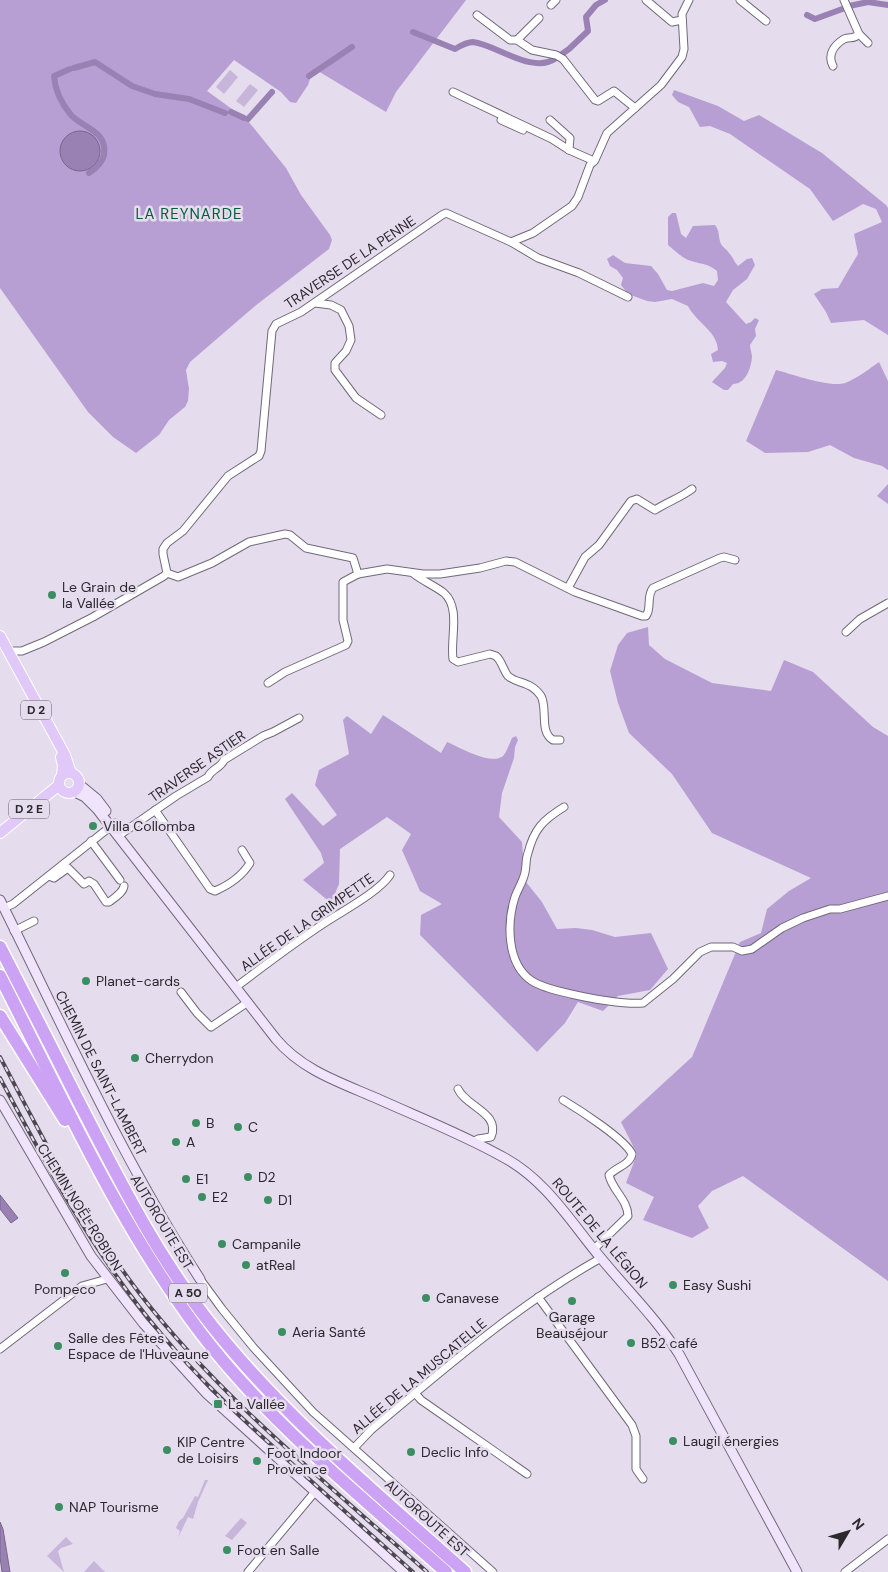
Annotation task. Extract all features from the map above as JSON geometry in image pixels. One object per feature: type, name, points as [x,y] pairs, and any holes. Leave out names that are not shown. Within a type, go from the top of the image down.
[{"type":"highway","name":"AUTOROUTE EST","points":[[0,947],[134,1207],[181,1284],[206,1319],[236,1356],[294,1418],[465,1572]]},
{"type":"highway","name":"AUTOROUTE EST","points":[[0,976],[121,1211],[167,1286],[195,1325],[227,1365],[261,1402],[324,1464],[446,1572]]},
{"type":"highway","points":[[0,1016],[121,1211]]},
{"type":"main road","name":"D 2","points":[[0,636],[3,647],[61,756],[67,774]]},
{"type":"main road","name":"D 2","points":[[3,647],[15,662],[65,755],[67,774]]},
{"type":"main road","points":[[67,774],[77,776],[77,788],[71,793],[64,792],[59,786],[59,782],[67,774]]},
{"type":"main road","name":"D 2 E","points":[[0,833],[59,786]]},
{"type":"main road","name":"ROUTE DE LA LÉGION","points":[[77,788],[97,799],[113,825],[160,889],[289,1053],[318,1073],[473,1142],[517,1165],[541,1184],[601,1258],[642,1303],[669,1339],[797,1572]]},
{"type":"main road","name":"CHEMIN DE SAINT-LAMBERT","points":[[2,904],[79,1062],[150,1199],[200,1279]]},
{"type":"main road","name":"CHEMIN NOËL ROBION","points":[[0,1100],[87,1248],[142,1323],[207,1394],[314,1493],[404,1572]]},
{"type":"street","points":[[646,0],[672,22],[682,20]]},
{"type":"street","points":[[511,242],[533,232],[572,206],[578,197],[590,165],[594,161],[607,133],[661,85],[682,57],[684,49],[682,14],[689,0]]},
{"type":"street","points":[[740,0],[766,21]]},
{"type":"street","points":[[844,0],[859,34],[868,44]]},
{"type":"street","points":[[477,15],[510,40],[517,40],[532,50],[556,55],[563,59],[595,100],[598,101],[614,91],[634,108]]},
{"type":"street","points":[[517,40],[539,18]]},
{"type":"street","points":[[833,66],[830,62],[833,49],[844,39],[854,39],[859,34]]},
{"type":"street","points":[[453,92],[552,138],[569,150],[594,161]]},
{"type":"street","points":[[501,120],[562,149],[569,150]]},
{"type":"street","points":[[550,120],[570,138],[569,150]]},
{"type":"street","name":"TRAVERSE DE LA PENNE","points":[[167,573],[163,548],[183,531],[228,476],[259,456],[272,332],[276,324],[289,319],[314,303],[446,213],[511,242]]},
{"type":"street","points":[[511,242],[538,258],[579,273],[628,297]]},
{"type":"street","points":[[314,303],[331,304],[341,310],[349,326],[351,340],[346,351],[335,363],[335,370],[356,398],[381,415]]},
{"type":"street","points":[[568,588],[585,557],[600,545],[631,501],[637,499],[655,510],[681,497],[692,489]]},
{"type":"street","points":[[3,647],[22,651],[93,617],[161,580],[167,573],[178,577],[212,563],[249,542],[285,534],[290,535],[306,548],[314,551],[354,558],[358,574]]},
{"type":"street","points":[[268,683],[285,672],[346,645],[348,641],[343,620],[343,582],[358,574],[387,569],[440,574],[480,568],[506,561],[515,562],[590,598],[646,616],[648,614],[650,592],[653,588],[720,558],[724,557],[735,560]]},
{"type":"street","points":[[412,572],[444,593],[450,600],[453,613],[453,659],[458,662],[490,654],[496,656],[506,674],[515,680],[525,682],[540,696],[543,702],[547,734],[553,740],[560,740]]},
{"type":"street","points":[[846,632],[860,620],[888,603]]},
{"type":"street","points":[[15,662],[22,651]]},
{"type":"street","name":"TRAVERSE ASTIER","points":[[121,834],[208,777],[224,760],[262,736],[299,718]]},
{"type":"street","points":[[564,807],[548,817],[540,825],[533,838],[527,854],[525,875],[515,896],[510,937],[517,963],[523,974],[532,981],[562,992],[580,996],[643,1003],[674,979],[700,952],[711,947],[733,947],[742,951],[752,948],[782,928],[803,918],[830,909],[840,909],[888,896]]},
{"type":"street","points":[[155,810],[210,889],[215,891],[224,887],[245,872],[250,863],[242,850]]},
{"type":"street","points":[[2,904],[13,904],[113,825]]},
{"type":"street","points":[[49,876],[54,878],[68,868],[84,884],[89,882],[94,884],[106,902],[109,902],[118,895],[124,889],[122,883],[92,841]]},
{"type":"street","name":"ALLÉE DE LA GRIMPETTE","points":[[236,987],[299,941],[386,882],[390,875]]},
{"type":"street","points":[[14,931],[34,921]]},
{"type":"street","points":[[181,992],[197,1013],[211,1027],[248,1002]]},
{"type":"street","points":[[458,1090],[464,1099],[490,1118],[492,1123],[493,1134],[491,1136],[473,1142]]},
{"type":"street","points":[[563,1100],[583,1112],[622,1142],[632,1154],[631,1159],[609,1175],[611,1182],[627,1209],[628,1216],[594,1249]]},
{"type":"street","name":"ALLÉE DE LA MUSCATELLE","points":[[354,1448],[371,1430],[474,1345],[538,1297],[569,1276],[601,1258]]},
{"type":"street","points":[[0,1350],[82,1286],[108,1279]]},
{"type":"street","points":[[200,1279],[274,1372],[313,1412],[493,1572]]},
{"type":"street","points":[[538,1297],[632,1425],[636,1436],[636,1469],[643,1479]]},
{"type":"street","points":[[415,1394],[428,1406],[527,1474]]},
{"type":"street","points":[[248,1572],[314,1493]]},
{"type":"street","points":[[845,1572],[888,1538]]},
{"type":"shaded area","points":[[0,0],[466,0],[396,92],[386,112],[318,71],[312,73],[308,85],[296,103],[290,102],[281,92],[234,60],[207,91],[246,119],[253,127],[286,168],[301,195],[332,240],[329,249],[255,306],[190,362],[186,370],[189,389],[188,401],[185,407],[169,420],[159,435],[136,453],[113,437],[88,412],[0,288]]},
{"type":"shaded area","points":[[230,70],[238,77],[224,94],[216,87]]},
{"type":"shaded area","points":[[250,84],[258,90],[244,107],[236,101]]},
{"type":"shaded area","points":[[674,90],[718,106],[744,121],[759,115],[822,153],[886,205],[888,208],[888,335],[864,320],[831,323],[814,294],[822,289],[838,288],[858,254],[854,234],[882,222],[876,209],[863,204],[833,221],[810,189],[730,134],[710,126],[700,127],[689,107],[678,102],[672,95]]},
{"type":"shaded area","points":[[80,131],[94,137],[100,151],[94,165],[80,171],[66,165],[60,151],[66,137]]},
{"type":"shaded area","points":[[672,213],[676,213],[681,234],[686,238],[693,226],[715,225],[721,244],[738,266],[747,259],[752,258],[755,265],[747,279],[733,290],[726,302],[746,324],[755,318],[759,320],[755,329],[756,336],[750,345],[752,357],[749,370],[741,381],[733,384],[728,390],[724,390],[712,382],[725,368],[727,363],[722,361],[713,362],[711,354],[718,350],[717,343],[688,306],[672,299],[655,302],[628,294],[621,285],[623,278],[617,270],[610,266],[607,259],[613,255],[625,263],[651,266],[667,290],[672,291],[703,283],[714,286],[718,280],[717,271],[714,268],[688,260],[668,245],[668,217]]},
{"type":"shaded area","points":[[879,362],[888,381],[888,470],[882,466],[854,458],[830,445],[808,452],[765,453],[746,441],[776,370],[821,382],[838,384],[854,379]]},
{"type":"shaded area","points":[[888,484],[888,504],[877,496]]},
{"type":"shaded area","points":[[648,627],[649,645],[665,659],[712,683],[771,691],[784,660],[813,672],[873,727],[888,736],[888,1281],[743,1176],[712,1191],[698,1206],[709,1228],[692,1238],[643,1220],[654,1197],[626,1183],[637,1154],[621,1122],[692,1057],[740,942],[761,933],[767,909],[789,891],[811,878],[712,833],[672,774],[629,733],[618,703],[610,671],[618,645],[627,633]]},
{"type":"shaded area","points":[[383,715],[441,753],[447,742],[475,755],[491,759],[498,758],[503,756],[512,738],[516,736],[518,740],[502,793],[499,817],[522,842],[526,882],[542,902],[557,929],[576,928],[592,930],[615,937],[651,933],[668,969],[650,990],[618,996],[603,1011],[578,1002],[565,1023],[537,1052],[420,935],[421,915],[442,904],[420,891],[402,850],[411,834],[387,817],[340,849],[339,884],[331,903],[303,880],[324,863],[321,853],[285,799],[292,793],[323,826],[337,815],[315,785],[319,770],[349,754],[343,720],[347,716],[371,734]]},
{"type":"shaded area","points":[[0,1195],[18,1218],[11,1223],[0,1209]]},
{"type":"shaded area","points":[[205,1480],[208,1480],[193,1519],[188,1517],[178,1538],[180,1531],[176,1528],[179,1521],[183,1518],[195,1496],[198,1497]]},
{"type":"shaded area","points":[[241,1518],[247,1523],[232,1540],[225,1536]]},
{"type":"shaded area","points":[[0,1522],[3,1529],[10,1572],[2,1572]]},
{"type":"shaded area","points":[[66,1537],[73,1544],[58,1551],[64,1572],[47,1556]]},
{"type":"shaded area","points":[[94,1561],[105,1572],[84,1572]]},
{"type":"waterway","points":[[562,54],[588,31],[586,17],[596,5],[605,0]]},
{"type":"waterway","points":[[849,6],[868,2],[888,5]]},
{"type":"waterway","points":[[807,15],[815,19],[845,8]]},
{"type":"waterway","points":[[413,32],[455,49],[466,43],[473,42],[526,61],[537,63],[547,62],[556,58]]},
{"type":"waterway","points":[[309,76],[352,47]]},
{"type":"waterway","points":[[74,68],[95,62],[132,86],[155,94],[189,99],[225,113]]},
{"type":"waterway","points":[[70,69],[54,76],[59,97],[71,115],[98,135],[104,147],[102,160],[89,173]]},
{"type":"waterway","points":[[248,119],[272,92]]},
{"type":"waterway","points":[[231,112],[244,118]]},
{"type":"railway","points":[[0,1057],[82,1208],[140,1294],[205,1369],[240,1405],[427,1572]]},
{"type":"railway","points":[[0,1078],[74,1212],[116,1275],[163,1336],[190,1367],[233,1410],[413,1572]]},
{"type":"place","name":"Le Grain de la Vallée","points":[[52,595]]},
{"type":"place","name":"Villa Collomba","points":[[93,826]]},
{"type":"place","name":"Planet-cards","points":[[86,981]]},
{"type":"place","name":"Cherrydon","points":[[135,1058]]},
{"type":"place","name":"B","points":[[196,1123]]},
{"type":"place","name":"C","points":[[238,1127]]},
{"type":"place","name":"A","points":[[176,1142]]},
{"type":"place","name":"D2","points":[[248,1177]]},
{"type":"place","name":"E1","points":[[186,1179]]},
{"type":"place","name":"E2","points":[[202,1197]]},
{"type":"place","name":"D1","points":[[268,1200]]},
{"type":"place","name":"Campanile","points":[[222,1244]]},
{"type":"place","name":"atReal","points":[[246,1265]]},
{"type":"place","name":"Pompeco","points":[[65,1273]]},
{"type":"place","name":"Easy Sushi","points":[[673,1285]]},
{"type":"place","name":"Canavese","points":[[426,1298]]},
{"type":"place","name":"Garage Beauséjour","points":[[572,1301]]},
{"type":"place","name":"Aeria Santé","points":[[282,1332]]},
{"type":"place","name":"B52 café","points":[[631,1343]]},
{"type":"place","name":"Salle des Fêtes Espace de l'Huveaune","points":[[58,1346]]},
{"type":"place","name":"La Vallée","points":[[218,1404]]},
{"type":"place","name":"Laugil énergies","points":[[673,1441]]},
{"type":"place","name":"KIP Centre de Loisirs","points":[[167,1450]]},
{"type":"place","name":"Declic Info","points":[[411,1452]]},
{"type":"place","name":"Foot Indoor Provence","points":[[257,1461]]},
{"type":"place","name":"NAP Tourisme","points":[[59,1507]]},
{"type":"place","name":"Foot en Salle","points":[[227,1550]]},
{"type":"district","name":"LA REYNARDE","points":[[189,214]]}]
